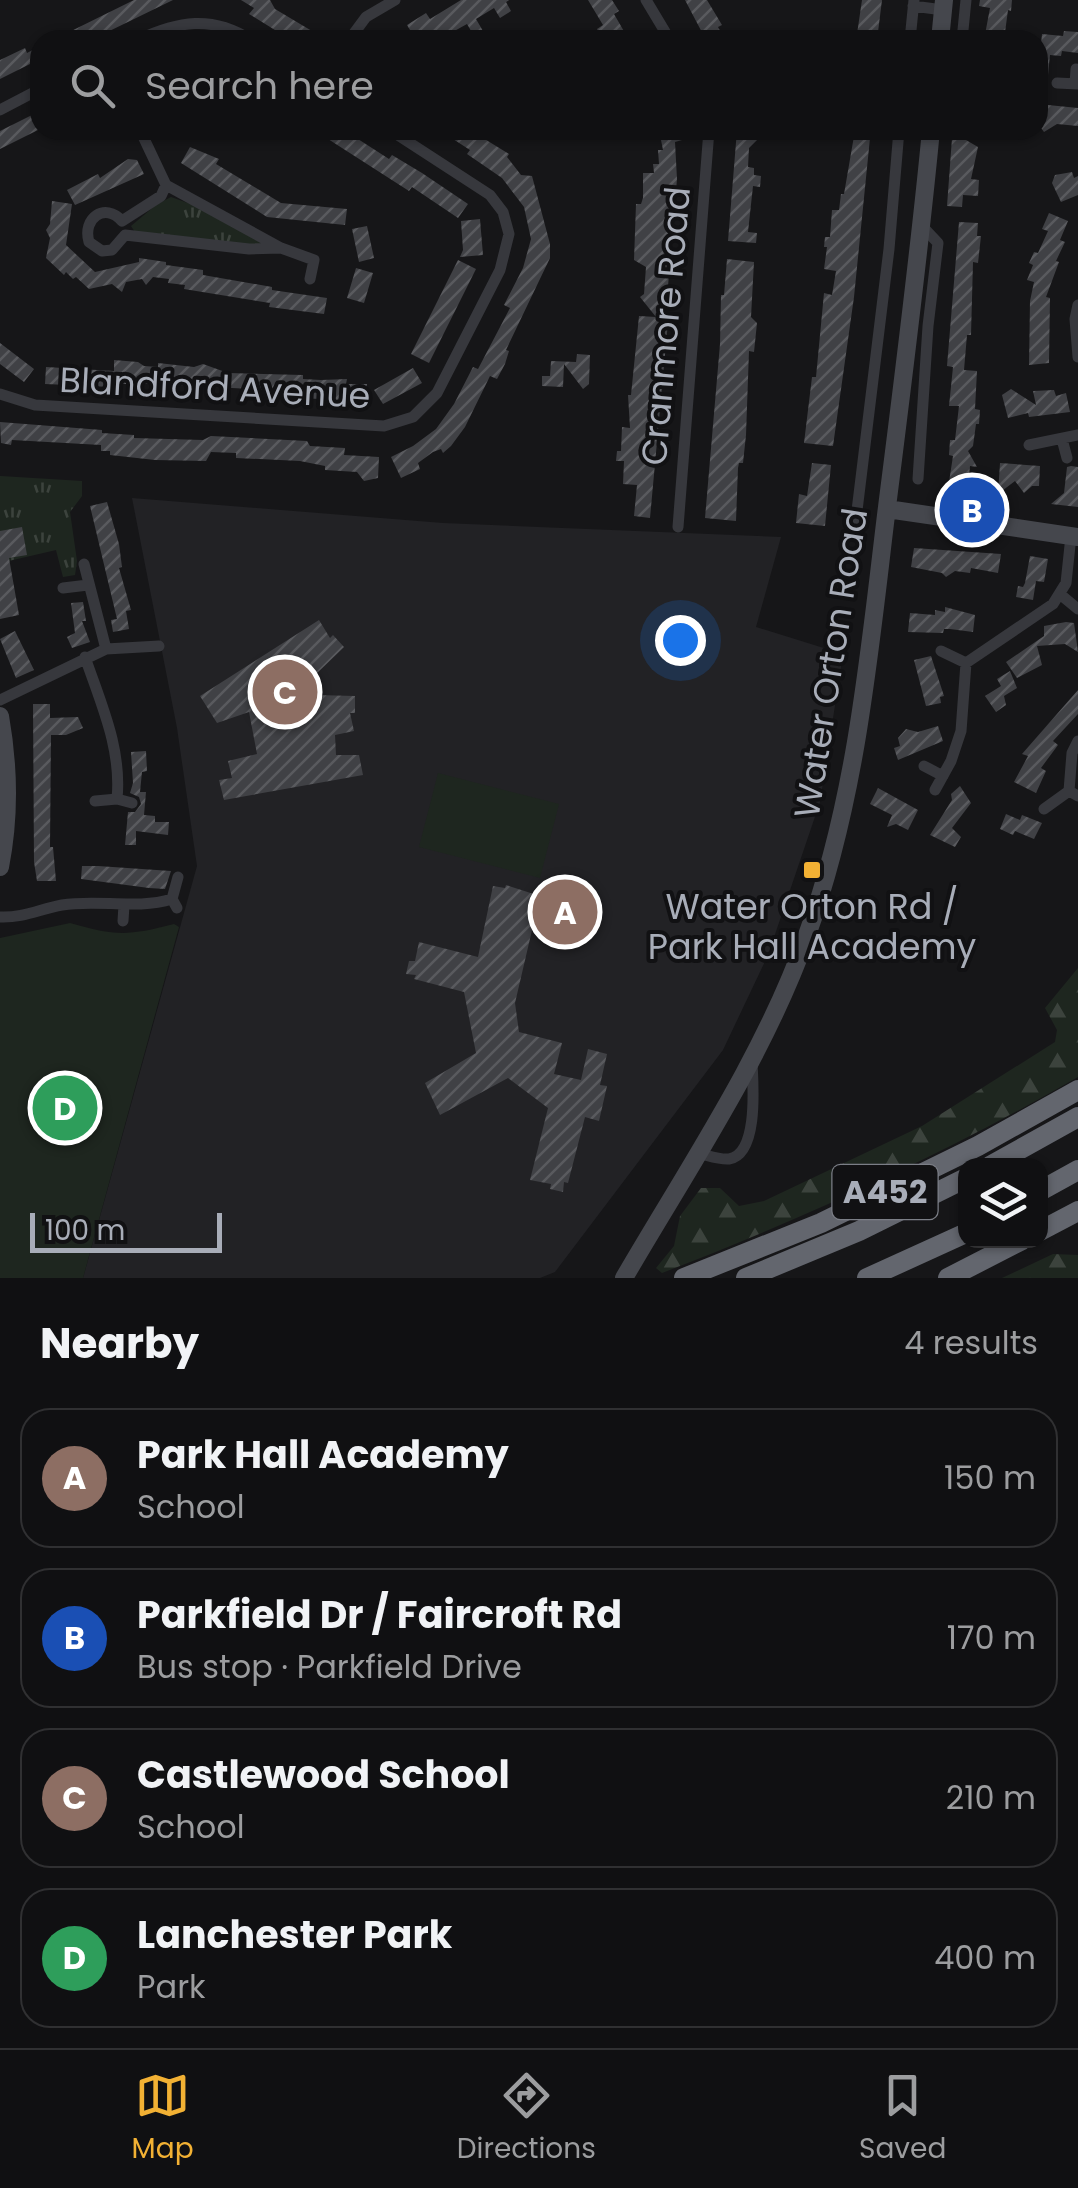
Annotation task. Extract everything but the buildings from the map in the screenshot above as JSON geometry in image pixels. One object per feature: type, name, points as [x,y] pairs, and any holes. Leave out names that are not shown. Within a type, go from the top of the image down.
[{"type":"highway","name":"A452","points":[[684,1278],[821,1223],[978,1146],[1078,1090]]},
{"type":"highway","name":"A452","points":[[1004,1158],[1078,1117]]},
{"type":"highway","points":[[1048,1187],[1078,1170]]},
{"type":"highway","name":"A452","points":[[746,1278],[859,1231],[958,1182]]},
{"type":"highway","points":[[1048,1227],[1078,1211]]},
{"type":"highway","points":[[868,1278],[958,1237]]},
{"type":"highway","points":[[948,1278],[1006,1248]]},
{"type":"main road","points":[[941,30],[943,5]]},
{"type":"main road","name":"Water Orton Road","points":[[624,1278],[752,1058],[805,942],[832,860],[854,764],[892,468],[919,326],[929,140]]},
{"type":"main road","points":[[887,509],[1075,536]]},
{"type":"main road","points":[[0,716],[8,757],[8,810],[0,867]]},
{"type":"street","points":[[356,30],[366,17],[395,0]]},
{"type":"street","points":[[646,0],[664,30]]},
{"type":"street","points":[[963,30],[966,0]]},
{"type":"street","points":[[911,30],[914,3],[943,5]]},
{"type":"street","points":[[165,30],[187,22],[222,25],[232,30]]},
{"type":"street","points":[[1057,83],[1077,84],[1076,69]]},
{"type":"street","points":[[0,110],[30,94]]},
{"type":"street","points":[[145,140],[166,186],[281,248],[314,260],[310,279]]},
{"type":"street","name":"Blandford Avenue","points":[[0,394],[34,404],[384,426],[412,416],[437,393],[500,270],[509,234],[502,212],[490,195],[405,140]]},
{"type":"street","name":"Cranmore Road","points":[[678,526],[708,140]]},
{"type":"street","name":"Water Orton Road","points":[[854,535],[866,462],[898,140]]},
{"type":"street","points":[[122,220],[161,196],[166,186]]},
{"type":"street","points":[[100,212],[110,212],[122,220],[126,235],[112,250],[102,251],[89,242],[86,234],[92,218],[100,212]]},
{"type":"street","points":[[126,235],[249,249],[281,248]]},
{"type":"street","points":[[1078,305],[1074,319],[1078,356]]},
{"type":"street","points":[[918,479],[919,326]]},
{"type":"street","points":[[1029,445],[1078,435]]},
{"type":"street","points":[[1062,439],[1067,458]]},
{"type":"street","points":[[866,462],[892,468]]},
{"type":"street","points":[[966,663],[1032,619],[1060,595],[1075,536]]},
{"type":"street","points":[[84,564],[106,649]]},
{"type":"street","points":[[63,588],[88,585]]},
{"type":"street","points":[[1060,595],[1078,608]]},
{"type":"street","points":[[0,700],[106,649],[160,646]]},
{"type":"street","points":[[941,651],[966,663]]},
{"type":"street","points":[[85,657],[117,751],[117,799]]},
{"type":"street","points":[[935,790],[961,731],[966,663]]},
{"type":"street","points":[[1044,809],[1073,793],[1072,754],[1078,741]]},
{"type":"street","points":[[924,766],[943,776]]},
{"type":"street","points":[[95,801],[117,799],[132,803]]},
{"type":"street","points":[[0,916],[28,916],[62,905],[175,904],[178,877]]},
{"type":"street","points":[[123,921],[124,905]]},
{"type":"street","points":[[697,1153],[726,1160],[736,1156],[749,1140],[754,1088],[752,1058]]},
{"type":"shaded area","points":[[132,498],[443,523],[781,537],[756,627],[843,654],[820,802],[768,955],[723,1050],[555,1272],[540,1278],[83,1278],[197,866],[177,728]]},
{"type":"green space","points":[[171,197],[207,210],[266,246],[135,232],[131,226]]},
{"type":"green space","points":[[0,476],[82,481],[82,496],[70,512],[77,561],[75,575],[63,577],[56,550],[0,563]]},
{"type":"green space","points":[[438,773],[559,804],[540,878],[419,847]]},
{"type":"green space","points":[[70,923],[122,933],[174,924],[179,927],[83,1278],[0,1278],[0,938]]},
{"type":"green space","points":[[1078,968],[1078,1077],[926,1158],[821,1207],[662,1273],[656,1268],[674,1246],[680,1216],[701,1188],[720,1188],[739,1206],[764,1201],[922,1126],[1055,1042],[1057,1030],[1045,1008]]},
{"type":"green space","points":[[1053,1254],[1078,1255],[1078,1278],[1002,1278]]},
{"type":"place","name":"Parkfield Dr / Faircroft Rd","points":[[972,510]]},
{"type":"place","name":"Castlewood School","points":[[285,692]]},
{"type":"place","name":"Water Orton Rd / Park Hall Academy","points":[[812,870]]},
{"type":"place","name":"Park Hall Academy","points":[[565,912]]},
{"type":"place","name":"Lanchester Park","points":[[65,1108]]}]
